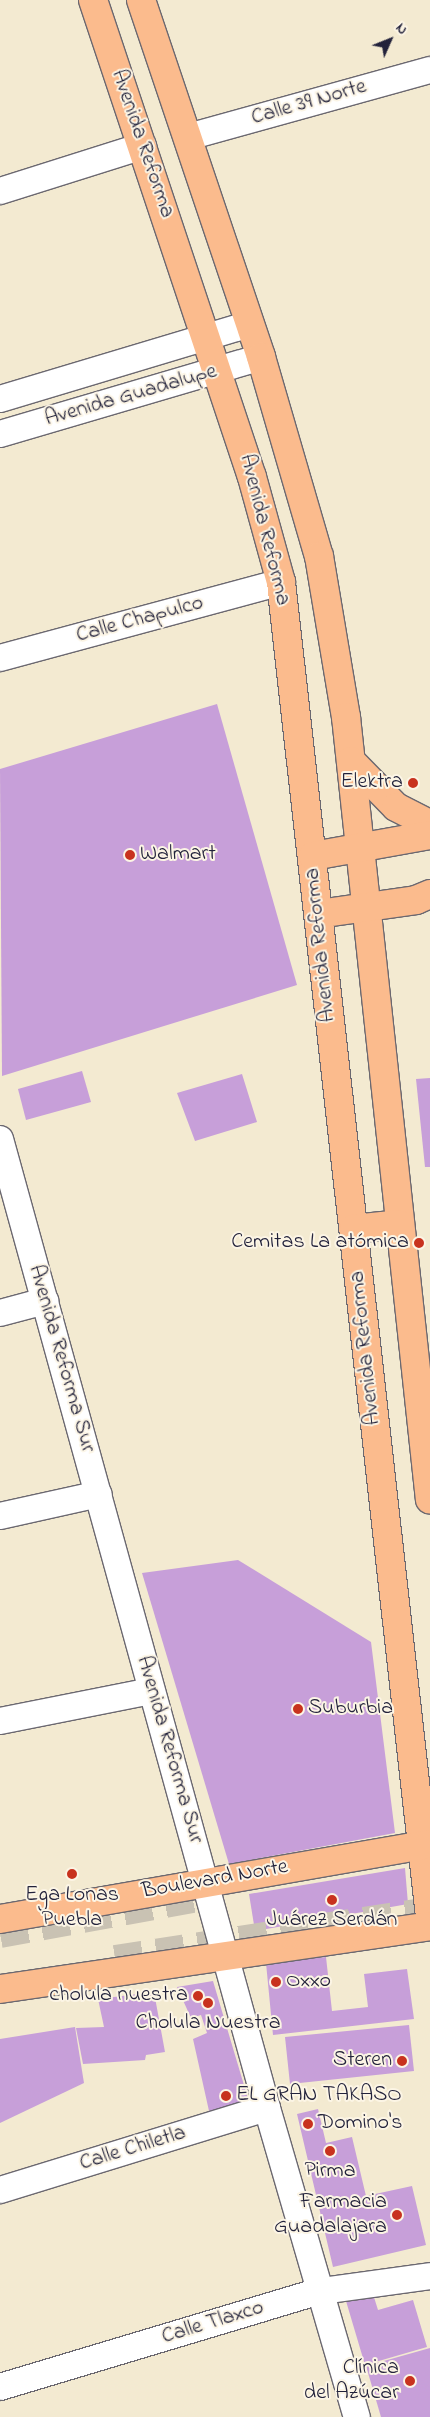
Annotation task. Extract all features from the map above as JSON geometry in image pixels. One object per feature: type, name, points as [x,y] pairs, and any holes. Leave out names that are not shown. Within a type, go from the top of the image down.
[{"type":"main road","name":"Avenida Reforma","points":[[93,0],[218,370],[281,582],[426,1845],[430,1916]]},
{"type":"main road","name":"Avenida Reforma","points":[[141,0],[261,357],[319,556],[351,761],[357,848],[399,1224],[424,1371],[430,1500]]},
{"type":"main road","points":[[351,761],[396,807],[430,824]]},
{"type":"main road","points":[[312,856],[430,835]]},
{"type":"main road","points":[[318,914],[425,898]]},
{"type":"main road","points":[[354,1229],[399,1224]]},
{"type":"main road","name":"Boulevard Norte","points":[[0,1919],[206,1880],[426,1845]]},
{"type":"main road","points":[[0,1989],[430,1926]]},
{"type":"street","name":"Calle 39 Norte","points":[[188,137],[430,70]]},
{"type":"street","points":[[0,191],[143,146]]},
{"type":"street","name":"Avenida Guadalupe","points":[[0,399],[250,324]]},
{"type":"street","name":"Avenida Guadalupe","points":[[0,434],[261,357]]},
{"type":"street","name":"Calle Chapulco","points":[[0,658],[281,582]]},
{"type":"street","name":"Avenida Reforma Sur","points":[[0,1139],[151,1691],[227,1955],[267,2108],[357,2417]]},
{"type":"street","points":[[0,1313],[45,1301]]},
{"type":"street","points":[[0,1516],[98,1494]]},
{"type":"street","points":[[0,1721],[151,1691]]},
{"type":"street","name":"Calle Chiletla","points":[[0,2190],[267,2108]]},
{"type":"street","name":"Calle Tlaxco","points":[[0,2387],[321,2291],[430,2276]]},
{"type":"building","name":"Walmart","points":[[217,704],[297,985],[2,1076],[0,769]]},
{"type":"building","points":[[82,1071],[91,1102],[26,1120],[18,1089]]},
{"type":"building","points":[[242,1074],[257,1122],[195,1141],[177,1093]]},
{"type":"building","points":[[430,1078],[430,1167],[425,1167],[416,1079]]},
{"type":"building","points":[[238,1560],[371,1642],[395,1833],[229,1864],[142,1573]]},
{"type":"building","points":[[405,1868],[408,1904],[255,1931],[249,1894]]},
{"type":"building","points":[[326,1957],[332,2011],[368,2007],[364,1974],[407,1969],[414,2019],[273,2035],[266,1963]]},
{"type":"building","points":[[213,1981],[249,2102],[209,2111],[193,2039],[207,2033],[201,2015],[191,2018],[177,1987]]},
{"type":"building","points":[[154,1992],[165,2052],[146,2055],[145,2060],[83,2064],[76,2028],[104,2027],[98,1999]]},
{"type":"building","points":[[409,2025],[414,2071],[290,2084],[285,2037]]},
{"type":"building","points":[[75,2027],[84,2083],[0,2123],[0,2039]]},
{"type":"building","points":[[318,2109],[326,2143],[352,2137],[366,2196],[412,2186],[426,2245],[333,2267],[297,2114]]},
{"type":"building","points":[[373,2294],[378,2310],[413,2300],[427,2347],[365,2365],[346,2301]]},
{"type":"building","points":[[430,2348],[430,2417],[381,2417],[366,2366]]},
{"type":"tunnel","points":[[0,1934],[221,1894]]},
{"type":"tunnel","points":[[115,1959],[430,1911]]},
{"type":"place","name":"Elektra","points":[[413,783]]},
{"type":"place","name":"Walmart","points":[[130,855]]},
{"type":"place","name":"Cemitas La atómica","points":[[419,1243]]},
{"type":"place","name":"Suburbia","points":[[298,1709]]},
{"type":"place","name":"Ega Lonas Puebla","points":[[72,1874]]},
{"type":"place","name":"Juárez Serdán","points":[[332,1900]]},
{"type":"place","name":"Oxxo","points":[[276,1982]]},
{"type":"place","name":"cholula nuestra","points":[[198,1996]]},
{"type":"place","name":"Cholula Nuestra","points":[[208,2003]]},
{"type":"place","name":"Steren","points":[[402,2061]]},
{"type":"place","name":"EL GRAN TAKASO","points":[[226,2096]]},
{"type":"place","name":"Domino's","points":[[308,2124]]},
{"type":"place","name":"Pirma","points":[[330,2151]]},
{"type":"place","name":"Farmacia Guadalajara","points":[[397,2215]]},
{"type":"place","name":"Clínica del Azúcar","points":[[410,2381]]}]
